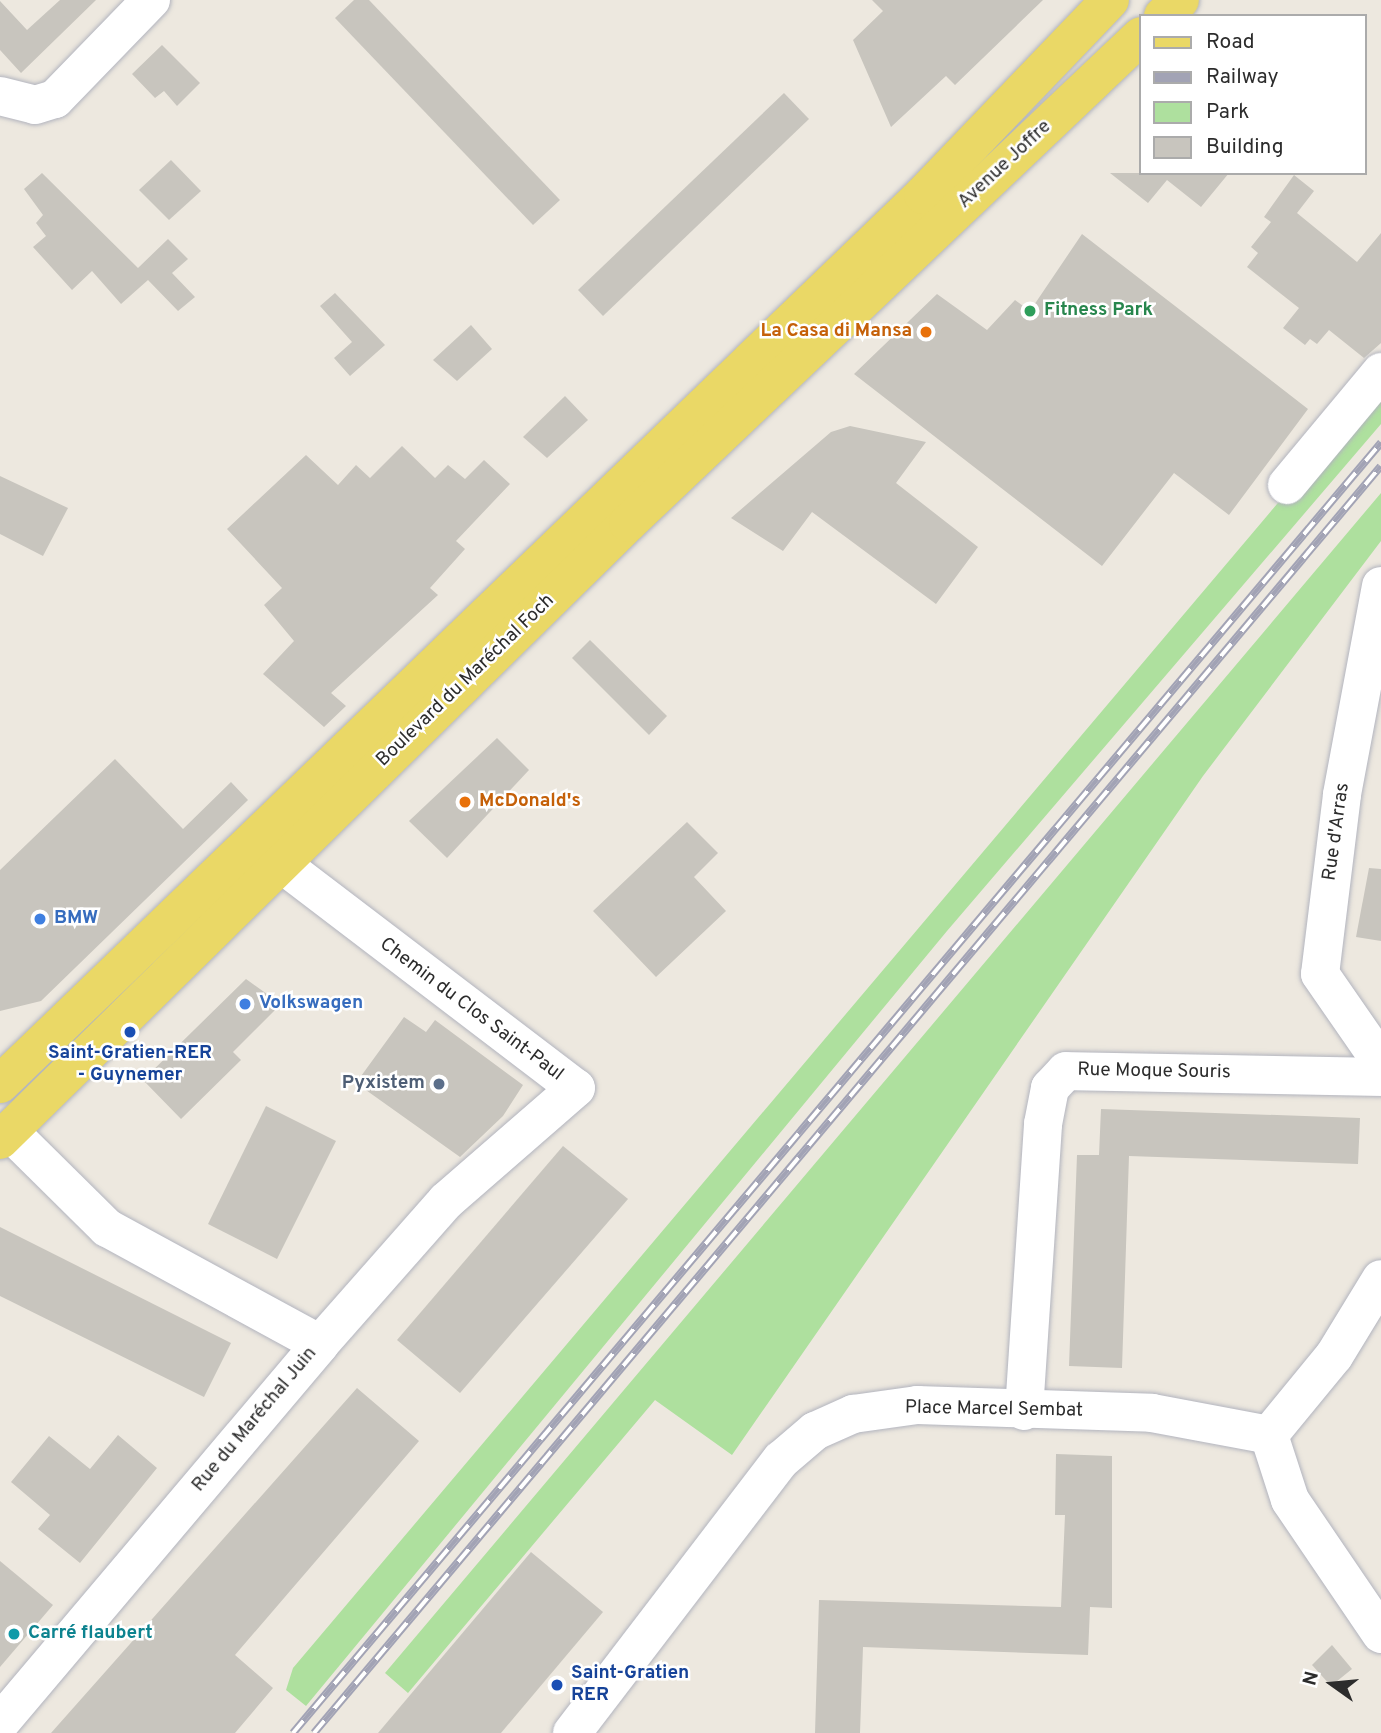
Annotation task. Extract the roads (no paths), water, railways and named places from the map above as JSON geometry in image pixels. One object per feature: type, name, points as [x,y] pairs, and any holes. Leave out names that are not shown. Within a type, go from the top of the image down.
[{"type":"main road","name":"Avenue Joffre","points":[[930,211],[1044,69],[1110,0]]},
{"type":"main road","name":"Avenue Joffre","points":[[1044,69],[1125,0]]},
{"type":"main road","points":[[1151,14],[1163,0]]},
{"type":"main road","points":[[1165,14],[1180,0]]},
{"type":"main road","name":"Avenue Joffre","points":[[1073,101],[1140,25]]},
{"type":"main road","name":"Avenue Joffre","points":[[930,211],[1073,101],[1140,37]]},
{"type":"main road","name":"Boulevard du Maréchal Foch","points":[[4,1135],[930,211]]},
{"type":"main road","name":"Boulevard du Maréchal Foch","points":[[0,1084],[930,211]]},
{"type":"street","points":[[0,96],[35,105],[55,99],[151,0]]},
{"type":"street","points":[[1287,485],[1381,372]]},
{"type":"street","name":"Rue d'Arras","points":[[1381,586],[1342,795],[1320,974],[1381,1062]]},
{"type":"street","name":"Chemin du Clos Saint-Paul","points":[[279,862],[576,1088],[446,1201],[320,1344]]},
{"type":"street","name":"Rue Moque Souris","points":[[1024,1411],[1043,1124],[1050,1088],[1066,1071],[1381,1077]]},
{"type":"street","name":"Rue du Maréchal Juin","points":[[0,1723],[320,1344],[107,1228],[4,1135]]},
{"type":"street","points":[[1381,1279],[1334,1356],[1269,1435],[1290,1500],[1381,1634]]},
{"type":"street","name":"Place Marcel Sembat","points":[[572,1733],[721,1533],[781,1460],[815,1431],[853,1414],[917,1405],[1024,1411],[1152,1413],[1269,1435]]},
{"type":"railway","points":[[293,1733],[1381,443]]},
{"type":"railway","points":[[314,1733],[1381,466]]},
{"type":"place","name":"Fitness Park","points":[[1030,311]]},
{"type":"place","name":"La Casa di Mansa","points":[[926,332]]},
{"type":"place","name":"McDonald's","points":[[465,802]]},
{"type":"place","name":"BMW","points":[[40,919]]},
{"type":"place","name":"Volkswagen","points":[[245,1004]]},
{"type":"place","name":"Saint-Gratien-RER - Guynemer","points":[[130,1032]]},
{"type":"place","name":"Pyxistem","points":[[439,1084]]},
{"type":"place","name":"Carré flaubert","points":[[14,1634]]},
{"type":"place","name":"Saint-Gratien RER","points":[[557,1685]]}]
